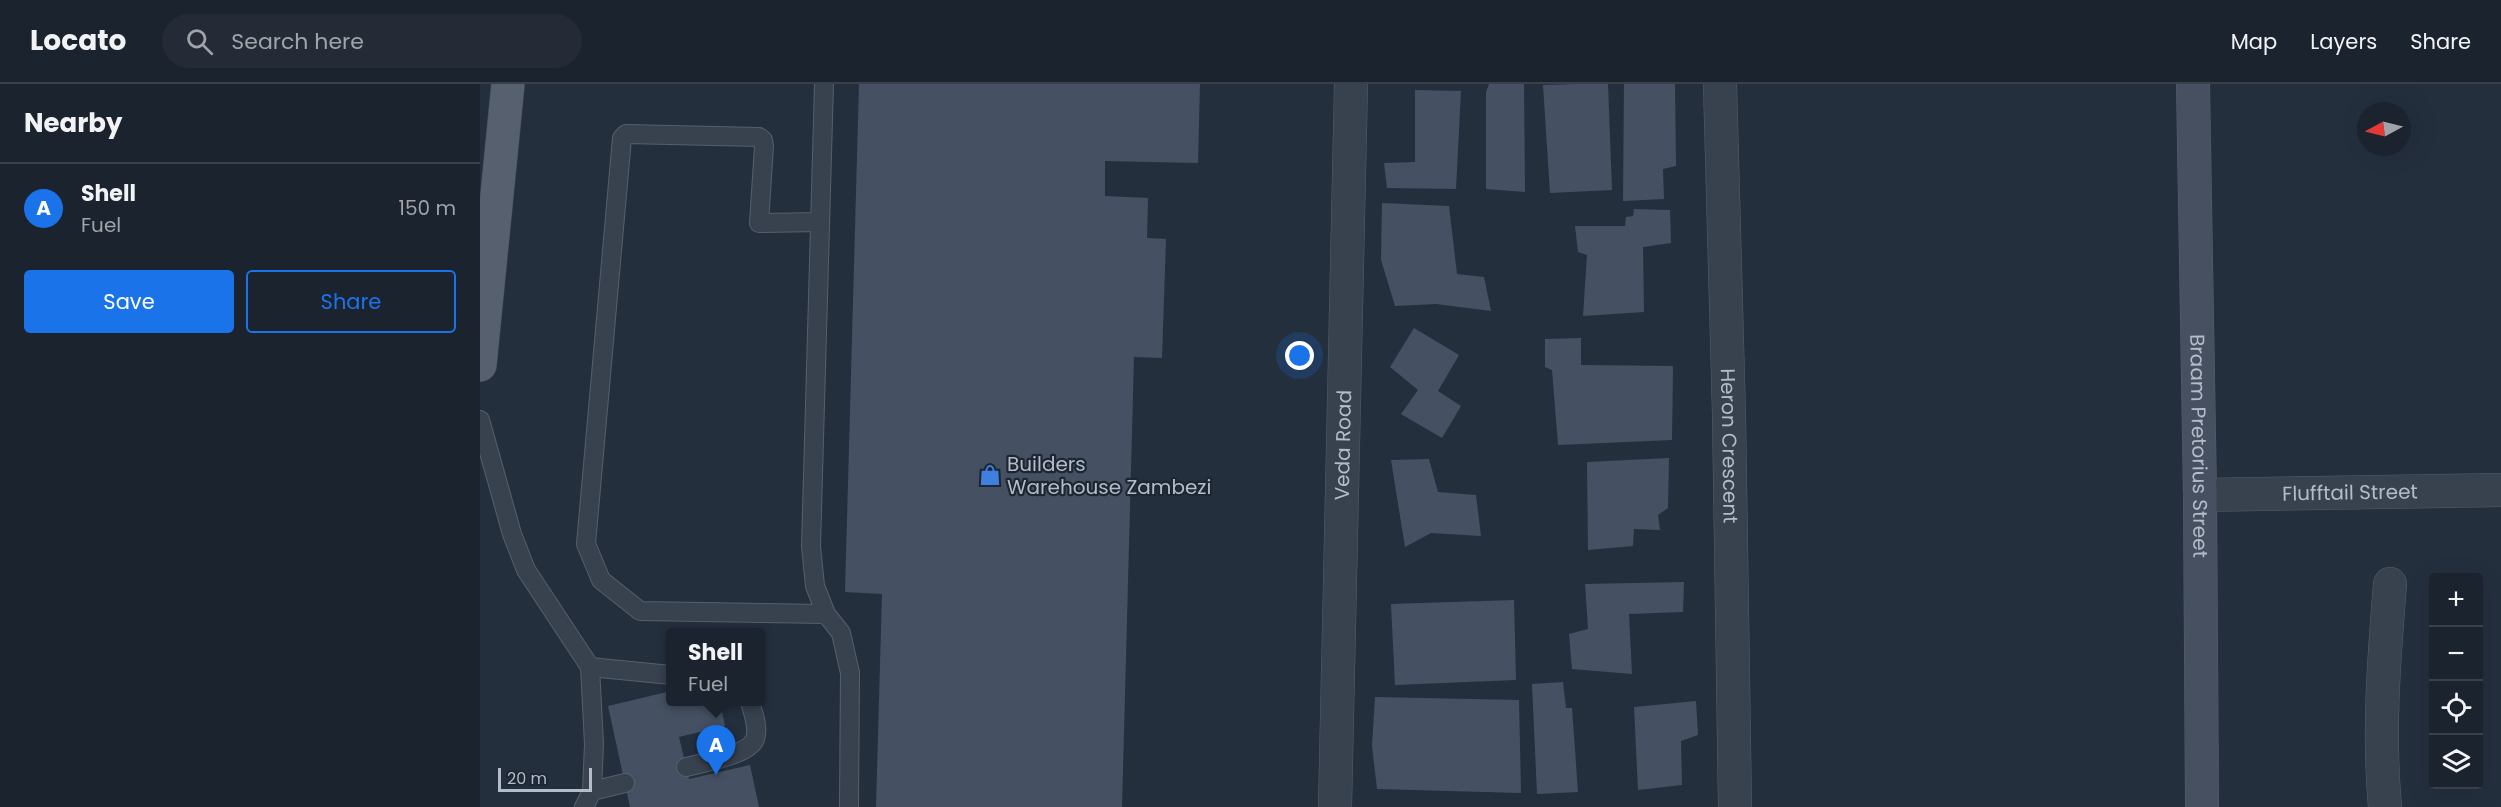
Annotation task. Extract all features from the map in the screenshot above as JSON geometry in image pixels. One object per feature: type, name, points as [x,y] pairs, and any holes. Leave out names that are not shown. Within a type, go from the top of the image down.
[{"type":"main road","points":[[480,365],[508,84]]},
{"type":"street","name":"Veda Road","points":[[1335,807],[1350,84]]},
{"type":"street","name":"Heron Crescent","points":[[1720,84],[1729,415],[1735,807]]},
{"type":"street","name":"Braam Pretorius Street","points":[[2193,84],[2200,495],[2202,807]]},
{"type":"street","name":"Flufftail Street","points":[[2200,495],[2501,490]]},
{"type":"street","points":[[2385,807],[2380,732],[2390,584]]},
{"type":"lane","points":[[824,84],[811,546],[815,586],[826,614],[841,633],[850,673],[849,807]]},
{"type":"lane","points":[[820,222],[759,223],[764,146],[764,140],[759,137],[626,134],[622,138],[586,544],[601,580],[640,611],[826,614]]},
{"type":"lane","points":[[480,420],[512,534],[526,570],[590,667],[594,744],[588,799],[625,783]]},
{"type":"lane","points":[[590,667],[666,675]]},
{"type":"lane","points":[[686,767],[746,750],[755,739],[756,720],[751,706]]},
{"type":"building","name":"Builders Warehouse Zambezi","points":[[859,84],[1200,84],[1198,163],[1105,161],[1105,196],[1148,198],[1147,238],[1166,239],[1162,358],[1134,357],[1122,807],[876,807],[882,594],[845,592]]},
{"type":"building","points":[[1489,84],[1524,84],[1525,192],[1486,189],[1486,92]]},
{"type":"building","points":[[1608,84],[1612,190],[1550,193],[1543,85]]},
{"type":"building","points":[[1624,84],[1675,84],[1676,166],[1663,169],[1664,199],[1623,201]]},
{"type":"building","points":[[1415,90],[1461,91],[1456,189],[1387,188],[1384,163],[1415,162]]},
{"type":"building","points":[[1382,203],[1449,206],[1457,274],[1484,277],[1491,311],[1436,304],[1395,306],[1381,260]]},
{"type":"building","points":[[1634,209],[1670,210],[1671,243],[1643,247],[1644,312],[1583,316],[1587,255],[1578,252],[1575,226],[1625,226],[1626,217],[1633,216]]},
{"type":"building","points":[[1414,328],[1459,355],[1438,391],[1461,406],[1442,438],[1401,414],[1418,390],[1390,367]]},
{"type":"building","points":[[1581,338],[1581,365],[1673,366],[1672,440],[1558,445],[1552,370],[1545,367],[1545,339]]},
{"type":"building","points":[[1669,458],[1668,508],[1658,515],[1660,530],[1634,529],[1633,546],[1588,550],[1587,462]]},
{"type":"building","points":[[1429,459],[1438,492],[1476,495],[1481,536],[1431,533],[1405,547],[1391,460]]},
{"type":"building","points":[[1684,582],[1683,612],[1629,614],[1632,674],[1572,669],[1569,634],[1588,629],[1585,584]]},
{"type":"building","points":[[1514,600],[1516,680],[1395,685],[1391,604]]},
{"type":"building","points":[[1563,682],[1566,708],[1572,708],[1578,792],[1537,794],[1532,684]]},
{"type":"building","points":[[666,692],[666,706],[721,706],[725,726],[679,737],[689,779],[750,765],[759,807],[630,807],[608,706]]},
{"type":"building","points":[[1375,697],[1519,700],[1521,793],[1377,789],[1372,746]]},
{"type":"building","points":[[1696,701],[1698,735],[1681,741],[1682,785],[1638,790],[1634,707]]},
{"type":"place","name":"Builders Warehouse Zambezi","points":[[990,475]]},
{"type":"place","name":"Shell","points":[[716,775]]}]
